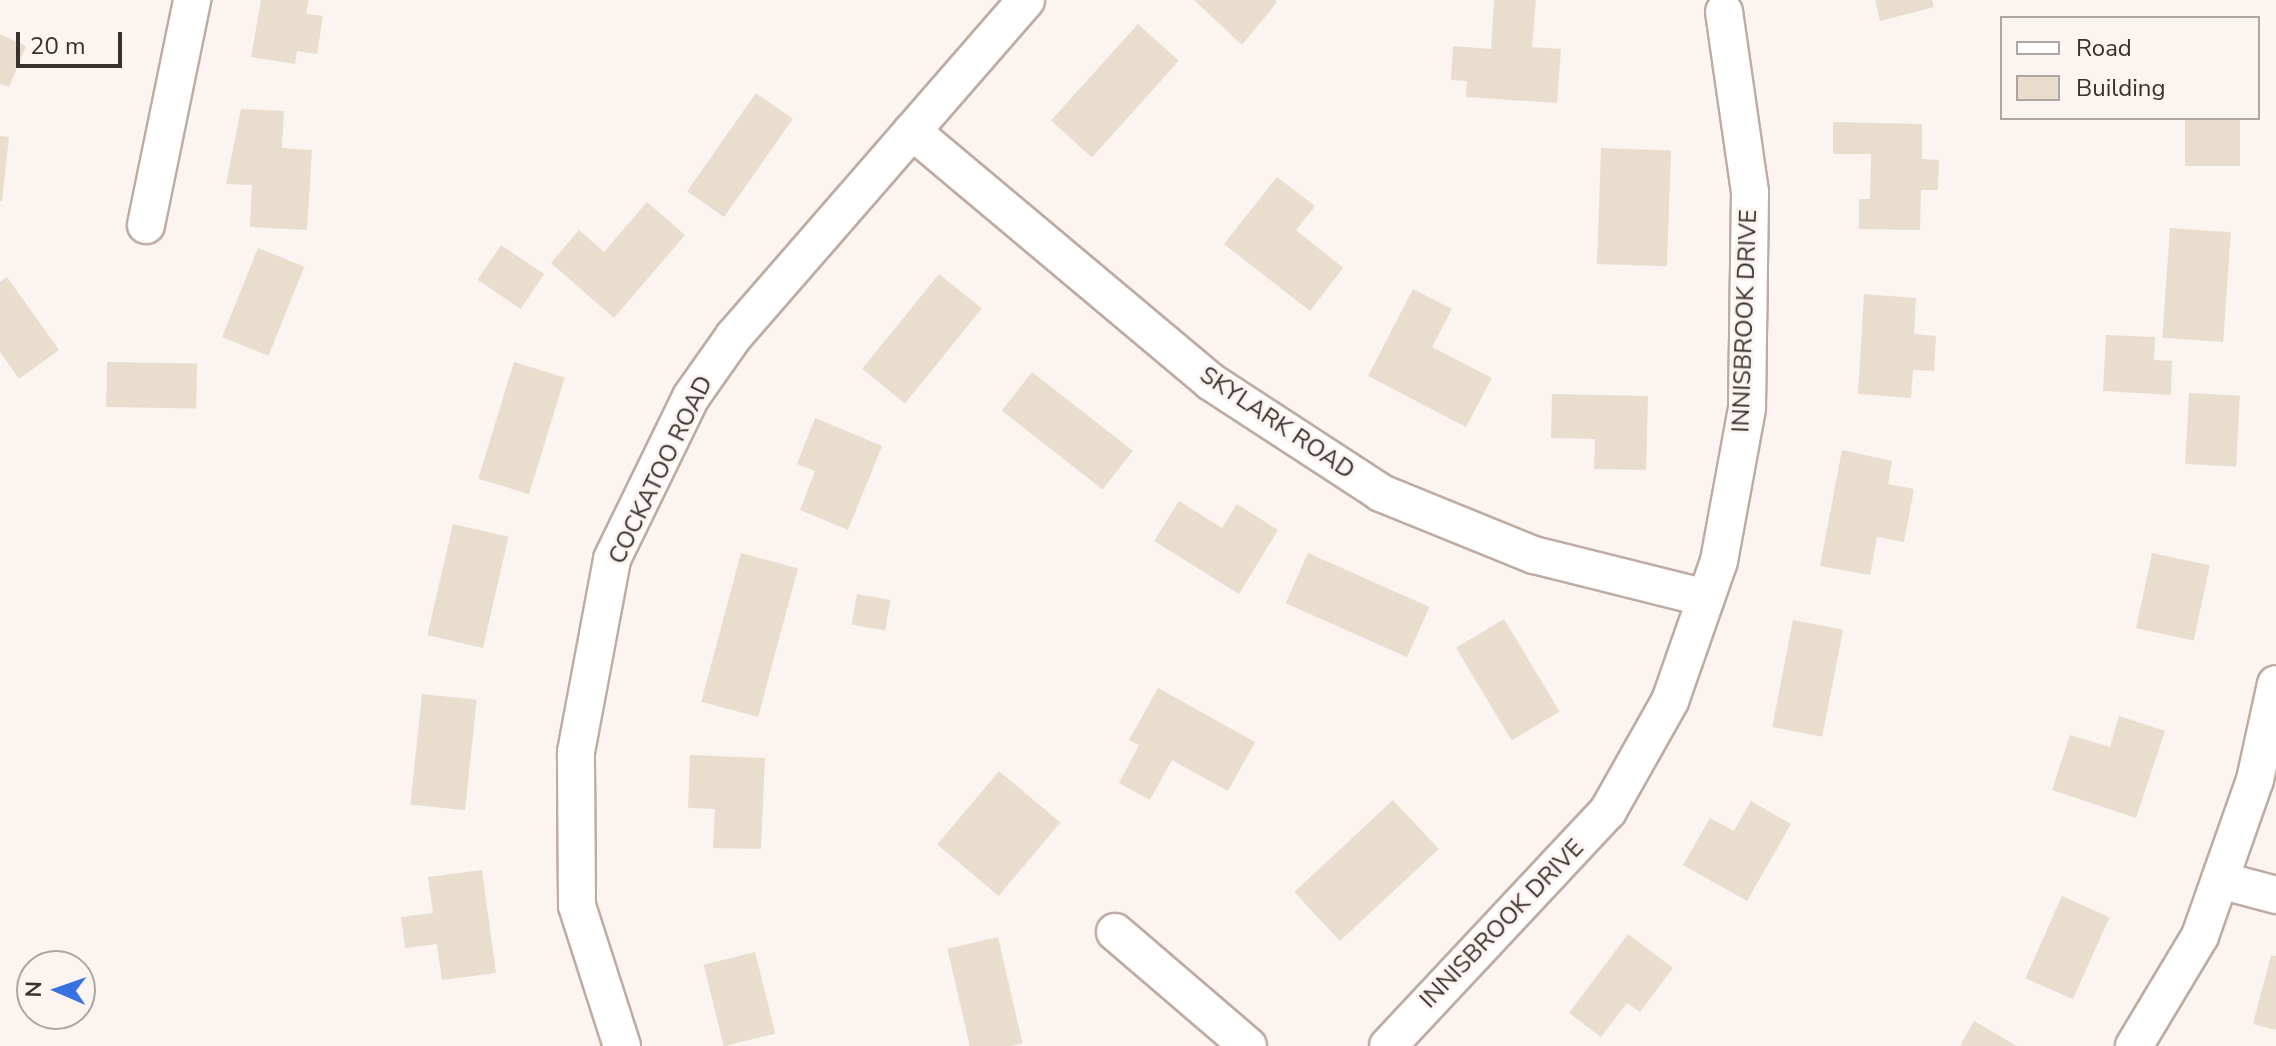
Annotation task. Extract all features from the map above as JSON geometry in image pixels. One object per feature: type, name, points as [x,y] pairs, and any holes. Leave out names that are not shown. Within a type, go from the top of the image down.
[{"type":"street","points":[[146,225],[192,0]]},
{"type":"street","name":"COCKATOO ROAD","points":[[622,1046],[577,906],[576,752],[612,559],[691,397],[734,336],[1026,0]]},
{"type":"street","name":"INNISBROOK DRIVE","points":[[1388,1046],[1608,811],[1670,701],[1706,598],[1747,408],[1750,192],[1724,12]]},
{"type":"street","name":"SKYLARK ROAD","points":[[912,131],[1211,382],[1381,493],[1534,555],[1706,598]]},
{"type":"street","points":[[2134,1046],[2200,936],[2255,780],[2276,684]]},
{"type":"street","points":[[2220,880],[2276,895]]},
{"type":"street","points":[[1115,932],[1248,1046]]},
{"type":"building","points":[[261,0],[309,0],[306,14],[323,16],[317,54],[297,51],[295,64],[251,57]]},
{"type":"building","points":[[1194,0],[1275,0],[1277,2],[1242,45]]},
{"type":"building","points":[[1494,0],[1536,0],[1532,47],[1561,49],[1557,103],[1466,97],[1467,81],[1451,80],[1453,46],[1491,49]]},
{"type":"building","points":[[1875,0],[1932,0],[1934,7],[1880,21]]},
{"type":"building","points":[[1138,24],[1179,61],[1092,157],[1051,121]]},
{"type":"building","points":[[0,34],[26,46],[9,87],[0,84]]},
{"type":"building","points":[[756,93],[793,119],[724,217],[687,191]]},
{"type":"building","points":[[241,109],[284,111],[282,148],[312,150],[307,230],[250,227],[252,185],[226,184]]},
{"type":"building","points":[[2185,120],[2240,120],[2240,166],[2185,166]]},
{"type":"building","points":[[1833,122],[1922,124],[1922,159],[1939,160],[1938,190],[1921,190],[1920,230],[1859,229],[1859,199],[1870,199],[1871,154],[1833,154]]},
{"type":"building","points":[[0,136],[9,137],[2,201],[0,201]]},
{"type":"building","points":[[1601,148],[1671,150],[1667,266],[1597,264]]},
{"type":"building","points":[[1277,177],[1315,206],[1296,230],[1343,268],[1310,311],[1224,244]]},
{"type":"building","points":[[647,202],[685,235],[614,318],[551,263],[579,230],[604,252]]},
{"type":"building","points":[[2170,228],[2231,232],[2223,342],[2162,338]]},
{"type":"building","points":[[501,245],[544,274],[521,309],[478,280]]},
{"type":"building","points":[[258,248],[304,267],[268,356],[222,337]]},
{"type":"building","points":[[939,274],[982,309],[905,403],[862,369]]},
{"type":"building","points":[[7,277],[59,350],[19,379],[0,352],[0,282]]},
{"type":"building","points":[[1413,289],[1452,309],[1432,347],[1492,378],[1466,427],[1368,376]]},
{"type":"building","points":[[1864,294],[1916,298],[1914,334],[1936,336],[1934,371],[1913,370],[1911,398],[1858,394]]},
{"type":"building","points":[[2106,335],[2155,337],[2154,360],[2172,361],[2171,395],[2103,391]]},
{"type":"building","points":[[107,362],[197,364],[196,409],[106,407]]},
{"type":"building","points":[[514,362],[565,377],[529,494],[478,479]]},
{"type":"building","points":[[1032,372],[1133,451],[1103,489],[1002,411]]},
{"type":"building","points":[[2189,393],[2240,396],[2236,467],[2185,464]]},
{"type":"building","points":[[1552,394],[1648,396],[1646,470],[1594,469],[1595,439],[1551,438]]},
{"type":"building","points":[[815,418],[882,446],[848,530],[800,510],[815,471],[797,464]]},
{"type":"building","points":[[1842,450],[1892,461],[1888,484],[1914,489],[1904,542],[1877,537],[1870,575],[1820,566]]},
{"type":"building","points":[[1179,501],[1222,528],[1237,504],[1278,530],[1239,594],[1154,541]]},
{"type":"building","points":[[453,524],[509,537],[483,648],[427,635]]},
{"type":"building","points":[[741,553],[798,568],[758,717],[701,702]]},
{"type":"building","points":[[1308,553],[1430,607],[1407,657],[1286,603]]},
{"type":"building","points":[[2152,553],[2210,565],[2194,641],[2136,628]]},
{"type":"building","points":[[857,594],[890,600],[885,630],[852,625]]},
{"type":"building","points":[[1504,619],[1560,712],[1512,740],[1456,648]]},
{"type":"building","points":[[1793,620],[1843,630],[1822,737],[1772,727]]},
{"type":"building","points":[[1158,688],[1255,742],[1228,791],[1172,760],[1150,800],[1119,783],[1139,745],[1129,740]]},
{"type":"building","points":[[422,694],[477,700],[465,810],[410,804]]},
{"type":"building","points":[[2119,716],[2165,731],[2136,818],[2052,790],[2070,735],[2110,747]]},
{"type":"building","points":[[690,755],[765,758],[761,849],[713,848],[715,809],[688,808]]},
{"type":"building","points":[[999,771],[1060,822],[999,896],[937,845]]},
{"type":"building","points":[[1393,800],[1439,849],[1340,941],[1294,892]]},
{"type":"building","points":[[1751,801],[1791,824],[1747,901],[1683,865],[1710,818],[1734,831]]},
{"type":"building","points":[[482,870],[496,973],[442,980],[437,944],[405,948],[401,917],[433,913],[428,877]]},
{"type":"building","points":[[2062,896],[2110,917],[2073,999],[2025,978]]},
{"type":"building","points":[[1628,934],[1673,968],[1640,1012],[1627,1003],[1601,1037],[1569,1013]]},
{"type":"building","points":[[998,937],[1023,1043],[970,1046],[947,949]]},
{"type":"building","points":[[755,952],[775,1034],[724,1046],[704,965]]},
{"type":"building","points":[[2271,955],[2276,956],[2276,1030],[2253,1024]]},
{"type":"building","points":[[1974,1021],[2017,1046],[1960,1046]]}]
